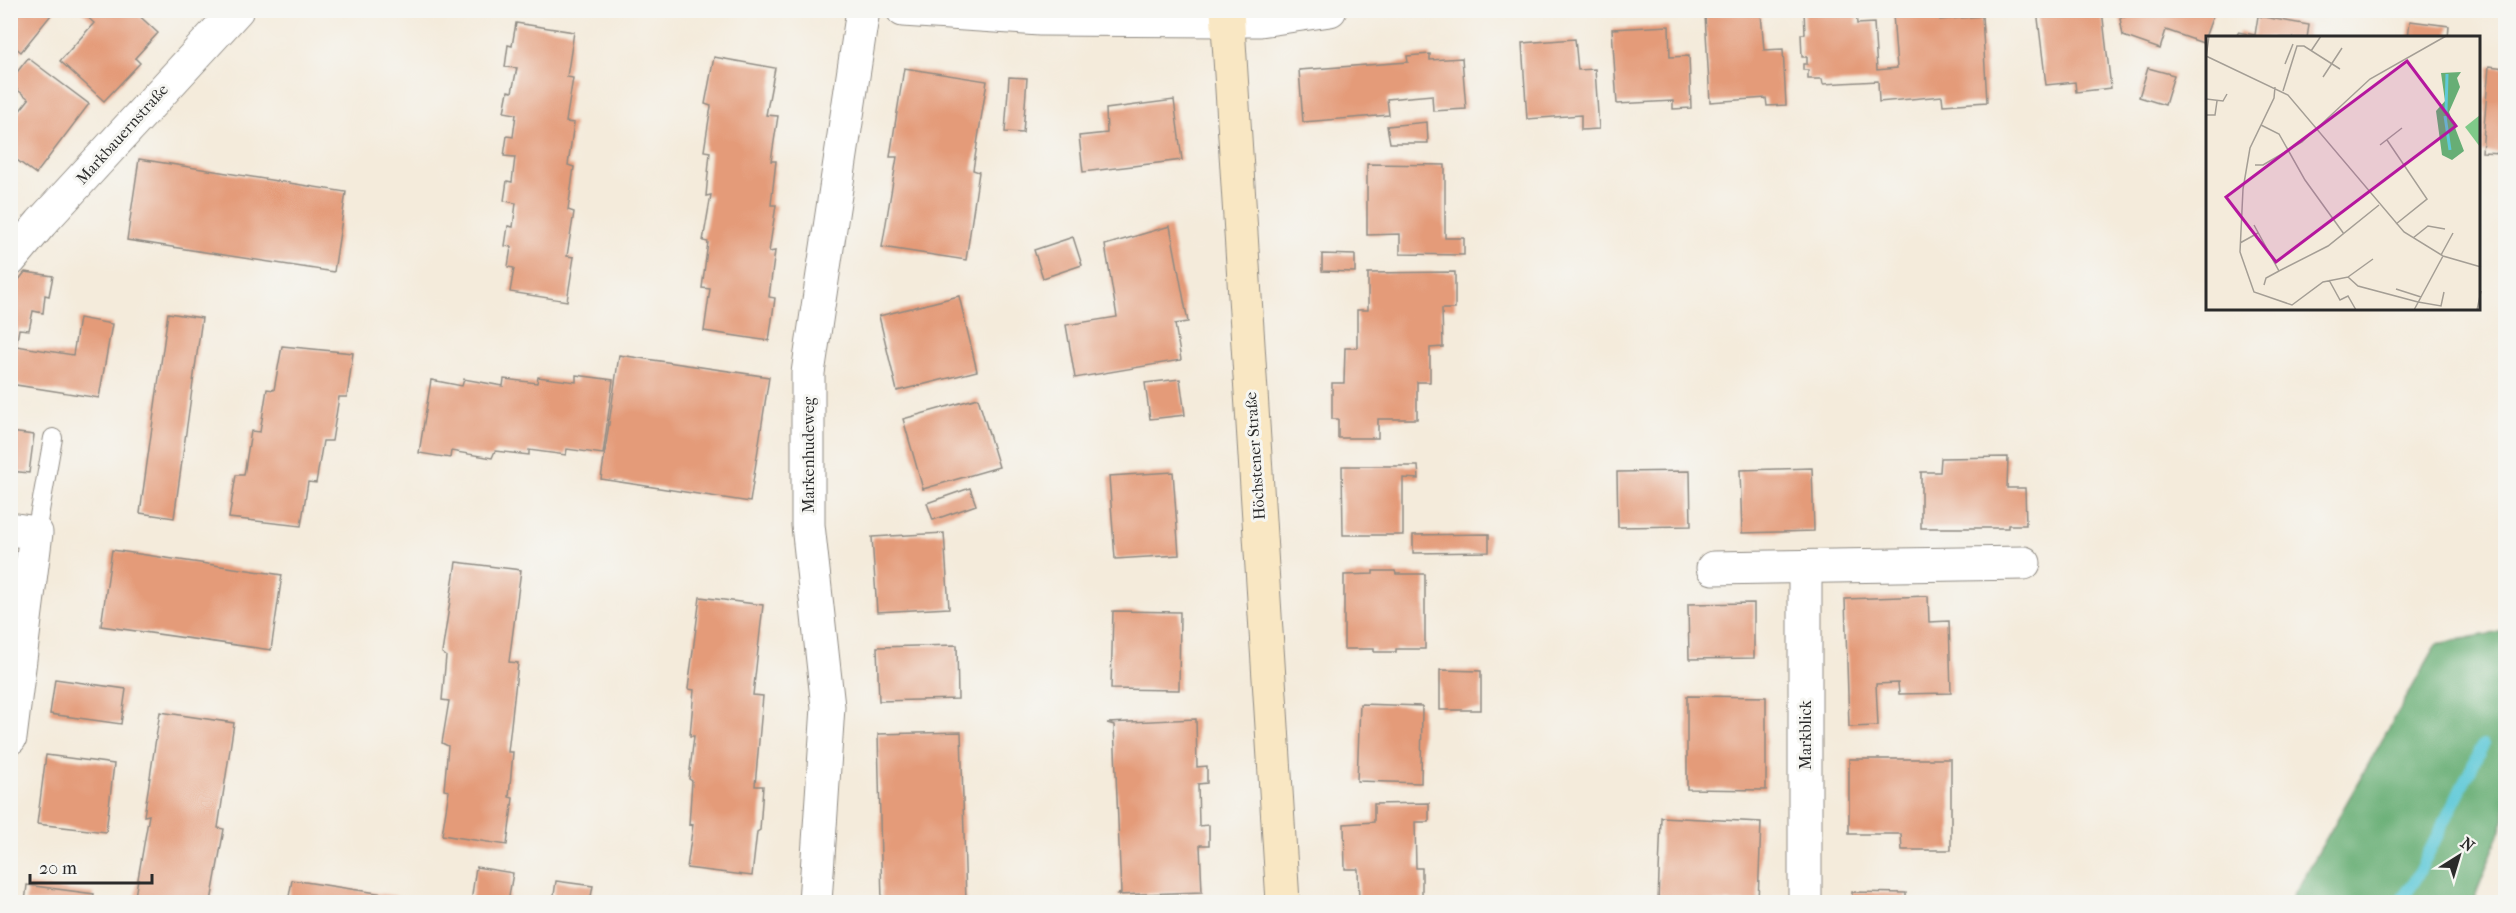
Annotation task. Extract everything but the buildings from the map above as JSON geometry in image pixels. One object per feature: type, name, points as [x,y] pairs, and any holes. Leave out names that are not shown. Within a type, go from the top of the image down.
[{"type":"main road","name":"Höchstener Straße","points":[[1227,15],[1283,903]]},
{"type":"street","name":"Markbauernstraße","points":[[10,260],[41,223],[237,10]]},
{"type":"street","name":"Markenhudeweg","points":[[815,903],[828,707],[808,525],[808,373],[863,10]]},
{"type":"street","points":[[903,10],[1040,19],[1227,15],[1260,20],[1330,10]]},
{"type":"street","points":[[10,738],[23,531]]},
{"type":"street","points":[[1713,568],[2024,563]]},
{"type":"street","name":"Markblick","points":[[1805,568],[1805,903]]},
{"type":"lane","points":[[23,531],[53,438]]},
{"type":"green space","points":[[2505,631],[2505,819],[2473,902],[2290,902],[2437,644]]},
{"type":"waterway","points":[[2400,902],[2414,882],[2483,745]]}]
